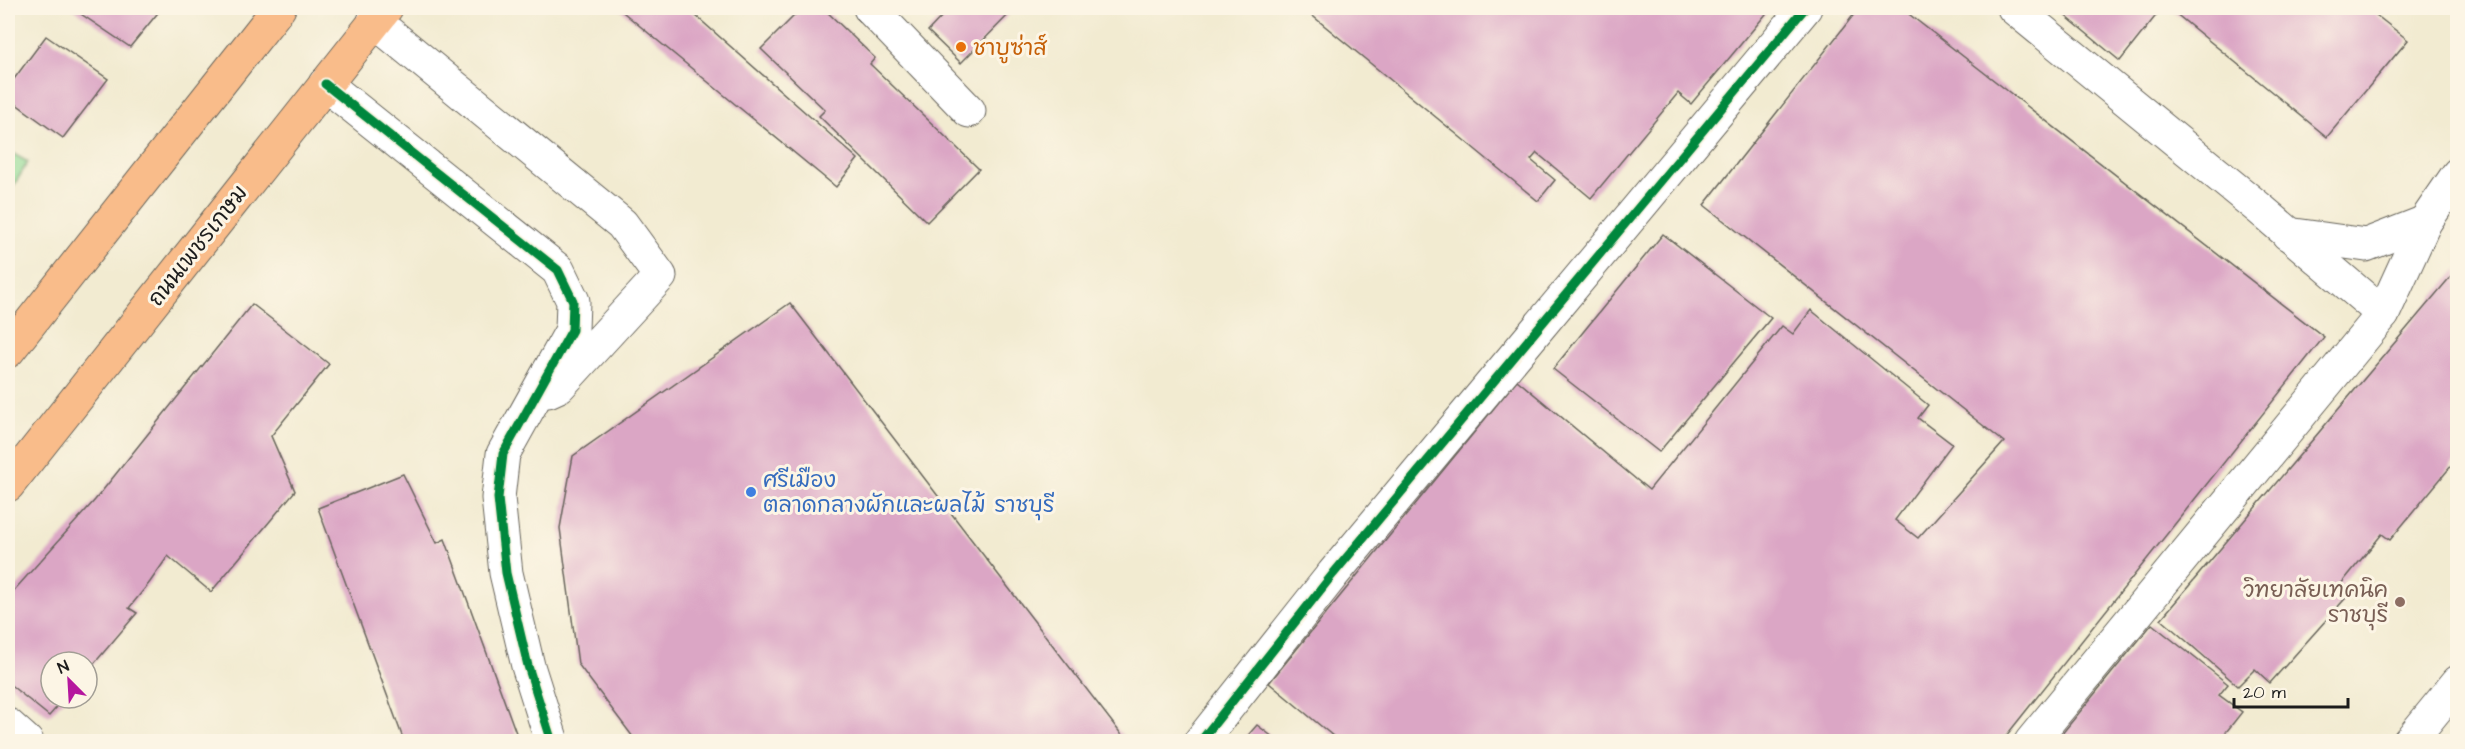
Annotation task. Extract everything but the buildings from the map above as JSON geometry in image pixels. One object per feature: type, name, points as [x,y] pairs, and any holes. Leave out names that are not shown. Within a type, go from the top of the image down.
[{"type":"main road","points":[[8,351],[279,8]]},
{"type":"main road","name":"ถนนเพชรเกษม","points":[[8,485],[325,84],[373,12]]},
{"type":"street","points":[[870,8],[969,111]]},
{"type":"street","points":[[1200,741],[1333,574],[1805,8]]},
{"type":"street","points":[[2014,8],[2383,314]]},
{"type":"street","points":[[373,12],[622,224],[660,276],[559,386],[536,397]]},
{"type":"street","points":[[325,84],[558,270],[573,301],[572,330],[502,454],[498,498],[506,573],[528,666],[552,741]]},
{"type":"street","points":[[2031,741],[2383,314],[2425,222],[2457,174]]},
{"type":"street","points":[[2288,234],[2366,244],[2425,222]]},
{"type":"street","points":[[2409,741],[2457,682]]},
{"type":"street","points":[[8,725],[27,741]]},
{"type":"green space","points":[[8,151],[28,162],[8,195]]},
{"type":"cycle path","points":[[1200,742],[1333,574],[1805,8]]},
{"type":"cycle path","points":[[325,84],[558,270],[573,301],[572,330],[503,454],[498,498],[506,573],[528,666],[552,742]]},
{"type":"place","name":"ชาบูซ่าส์","points":[[961,47]]},
{"type":"place","name":"ศรีเมือง ตลาดกลางผักและผลไม้ ราชบุรี","points":[[751,492]]},
{"type":"place","name":"วิทยาลัยเทคนิค ราชบุรี","points":[[2400,602]]}]
